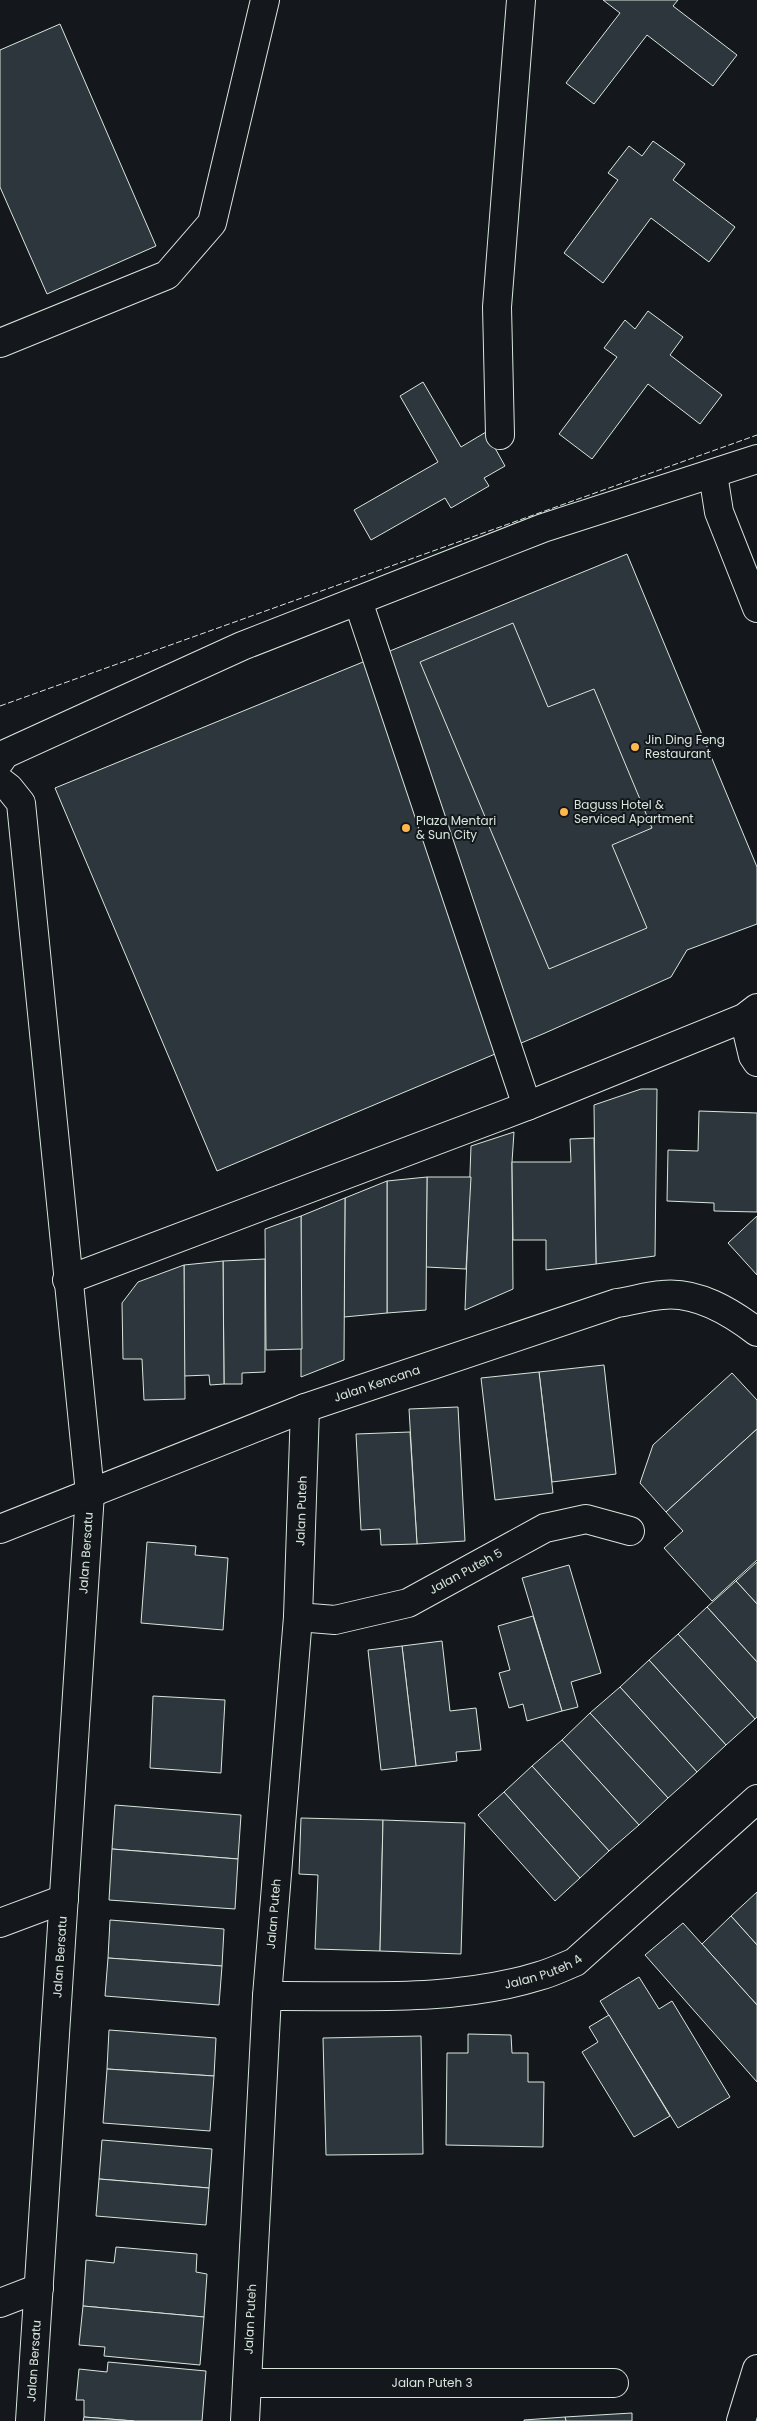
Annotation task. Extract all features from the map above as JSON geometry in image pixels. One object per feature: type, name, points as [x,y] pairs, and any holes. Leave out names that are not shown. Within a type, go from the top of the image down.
[{"type":"street","points":[[0,343],[167,275],[212,224],[265,0]]},
{"type":"street","points":[[500,435],[497,307],[521,0]]},
{"type":"street","points":[[0,761],[5,754],[242,646],[543,528],[757,459]]},
{"type":"street","points":[[714,474],[719,512],[757,608]]},
{"type":"street","points":[[358,601],[526,1106]]},
{"type":"street","name":"Jalan Bersatu","points":[[5,784],[21,803],[90,1493],[30,2421]]},
{"type":"street","points":[[68,1280],[526,1106],[751,1013],[753,1056],[757,1062]]},
{"type":"street","name":"Jalan Kencana","points":[[0,1529],[305,1408],[617,1303],[664,1294],[703,1300],[737,1317],[757,1332]]},
{"type":"street","name":"Jalan Puteh","points":[[245,2421],[267,1996],[298,1617],[305,1408]]},
{"type":"street","name":"Jalan Puteh 5","points":[[298,1617],[335,1620],[408,1603],[545,1528],[586,1519],[630,1531]]},
{"type":"street","name":"Jalan Puteh 4","points":[[267,1996],[437,1994],[502,1986],[541,1976],[574,1962],[757,1799]]},
{"type":"street","points":[[0,1923],[64,1899]]},
{"type":"street","points":[[0,2303],[39,2288]]},
{"type":"street","points":[[741,2421],[757,2369]]},
{"type":"street","name":"Jalan Puteh 3","points":[[248,2383],[614,2383]]},
{"type":"building","points":[[603,0],[678,0],[673,6],[737,55],[713,86],[647,35],[594,104],[566,83],[620,13]]},
{"type":"building","points":[[60,24],[156,246],[47,294],[0,187],[0,50]]},
{"type":"building","points":[[653,141],[685,164],[673,180],[735,227],[709,262],[651,218],[603,283],[564,253],[618,180],[608,173],[629,146],[642,156]]},
{"type":"building","points":[[648,311],[683,337],[670,355],[722,395],[700,424],[648,384],[592,459],[559,434],[617,357],[604,348],[625,320],[635,329]]},
{"type":"building","points":[[423,382],[461,447],[486,432],[505,466],[484,478],[489,486],[451,508],[445,498],[371,540],[354,510],[438,462],[400,396]]},
{"type":"building","name":"Plaza Mentari & Sun City","points":[[627,554],[757,867],[757,924],[687,950],[671,977],[545,1033],[217,1171],[55,788]]},
{"type":"building","name":"Baguss Hotel & Serviced Apartment","points":[[513,623],[548,707],[594,689],[652,828],[612,845],[647,928],[549,969],[420,662]]},
{"type":"building","points":[[641,1089],[657,1089],[655,1256],[596,1264],[594,1105]]},
{"type":"building","points":[[699,1111],[757,1113],[757,1212],[714,1211],[714,1203],[667,1201],[668,1150],[698,1151]]},
{"type":"building","points":[[514,1132],[512,1162],[513,1289],[465,1310],[471,1146]]},
{"type":"building","points":[[594,1138],[596,1264],[546,1270],[546,1240],[513,1240],[512,1162],[571,1162],[570,1139]]},
{"type":"building","points":[[427,1177],[471,1177],[466,1269],[426,1267]]},
{"type":"building","points":[[427,1177],[426,1310],[387,1313],[387,1181]]},
{"type":"building","points":[[387,1181],[387,1313],[344,1317],[345,1198]]},
{"type":"building","points":[[345,1198],[344,1360],[301,1377],[301,1216]]},
{"type":"building","points":[[301,1216],[302,1349],[266,1350],[265,1229]]},
{"type":"building","points":[[757,1216],[757,1275],[728,1243]]},
{"type":"building","points":[[265,1259],[265,1372],[242,1373],[242,1384],[224,1384],[223,1261]]},
{"type":"building","points":[[223,1261],[224,1384],[210,1385],[209,1375],[184,1376],[184,1265]]},
{"type":"building","points":[[184,1265],[185,1399],[144,1400],[142,1359],[123,1359],[122,1303],[138,1282]]},
{"type":"building","points":[[604,1365],[616,1474],[552,1482],[539,1372]]},
{"type":"building","points":[[539,1372],[553,1493],[495,1500],[481,1378]]},
{"type":"building","points":[[732,1373],[757,1400],[757,1429],[666,1512],[640,1483],[653,1445]]},
{"type":"building","points":[[458,1407],[465,1541],[417,1544],[409,1409]]},
{"type":"building","points":[[757,1429],[757,1560],[712,1601],[664,1548],[683,1531],[666,1512]]},
{"type":"building","points":[[410,1432],[417,1544],[381,1545],[380,1529],[361,1530],[356,1434]]},
{"type":"building","points":[[147,1542],[196,1546],[195,1555],[228,1558],[223,1630],[141,1623]]},
{"type":"building","points":[[757,1562],[757,1604],[736,1581]]},
{"type":"building","points":[[569,1565],[601,1673],[571,1682],[578,1707],[562,1711],[522,1578]]},
{"type":"building","points":[[736,1581],[757,1604],[757,1662],[707,1607]]},
{"type":"building","points":[[707,1607],[757,1662],[757,1717],[755,1719],[678,1634]]},
{"type":"building","points":[[533,1616],[562,1711],[527,1721],[523,1704],[509,1708],[499,1673],[510,1670],[498,1626]]},
{"type":"building","points":[[678,1634],[755,1719],[726,1745],[649,1660]]},
{"type":"building","points":[[442,1641],[450,1711],[476,1708],[481,1750],[456,1752],[457,1761],[416,1766],[402,1646]]},
{"type":"building","points":[[402,1646],[416,1766],[381,1770],[368,1650]]},
{"type":"building","points":[[649,1660],[726,1745],[697,1772],[620,1687]]},
{"type":"building","points":[[620,1687],[697,1772],[668,1798],[590,1713]]},
{"type":"building","points":[[153,1696],[225,1700],[221,1773],[150,1768]]},
{"type":"building","points":[[590,1713],[668,1798],[639,1825],[562,1740]]},
{"type":"building","points":[[562,1740],[639,1825],[609,1851],[532,1766]]},
{"type":"building","points":[[532,1766],[609,1851],[580,1878],[504,1792]]},
{"type":"building","points":[[504,1792],[580,1878],[555,1901],[478,1815]]},
{"type":"building","points":[[115,1805],[241,1815],[238,1859],[112,1849]]},
{"type":"building","points":[[301,1818],[383,1820],[380,1951],[315,1949],[318,1875],[299,1874]]},
{"type":"building","points":[[383,1820],[465,1823],[461,1954],[380,1951]]},
{"type":"building","points":[[112,1849],[238,1859],[235,1909],[109,1900]]},
{"type":"building","points":[[757,1892],[757,1945],[731,1916]]},
{"type":"building","points":[[731,1916],[757,1945],[757,2005],[702,1944]]},
{"type":"building","points":[[110,1920],[224,1929],[222,1966],[108,1958]]},
{"type":"building","points":[[683,1923],[757,2005],[757,2082],[645,1955]]},
{"type":"building","points":[[108,1958],[222,1966],[219,2005],[105,1996]]},
{"type":"building","points":[[639,1977],[659,2009],[672,2001],[730,2097],[678,2128],[600,2001]]},
{"type":"building","points":[[609,2015],[670,2116],[634,2137],[582,2052],[598,2042],[589,2027]]},
{"type":"building","points":[[109,2030],[216,2038],[214,2076],[107,2069]]},
{"type":"building","points":[[468,2034],[511,2035],[512,2053],[528,2053],[528,2082],[544,2082],[543,2147],[446,2145],[447,2053],[468,2053]]},
{"type":"building","points":[[421,2036],[423,2154],[326,2155],[323,2038]]},
{"type":"building","points":[[107,2069],[214,2076],[210,2131],[103,2123]]},
{"type":"building","points":[[102,2140],[212,2149],[209,2188],[99,2179]]},
{"type":"building","points":[[99,2179],[209,2188],[206,2225],[96,2216]]},
{"type":"building","points":[[116,2247],[197,2254],[196,2272],[207,2274],[204,2317],[83,2306],[86,2260],[114,2263]]},
{"type":"building","points":[[83,2306],[204,2317],[200,2365],[104,2356],[105,2347],[79,2345]]},
{"type":"building","points":[[108,2362],[206,2371],[202,2421],[134,2421],[84,2417],[84,2400],[76,2400],[79,2369],[107,2372]]},
{"type":"building","points":[[632,2413],[632,2421],[566,2421],[565,2417]]},
{"type":"building","points":[[84,2417],[134,2421],[83,2421]]},
{"type":"building","points":[[565,2417],[566,2421],[524,2421],[524,2420]]},
{"type":"fence","points":[[0,706],[757,435]]},
{"type":"place","name":"Jin Ding Feng Restaurant","points":[[635,747]]},
{"type":"place","name":"Baguss Hotel & Serviced Apartment","points":[[564,812]]},
{"type":"place","name":"Plaza Mentari & Sun City","points":[[406,828]]}]
